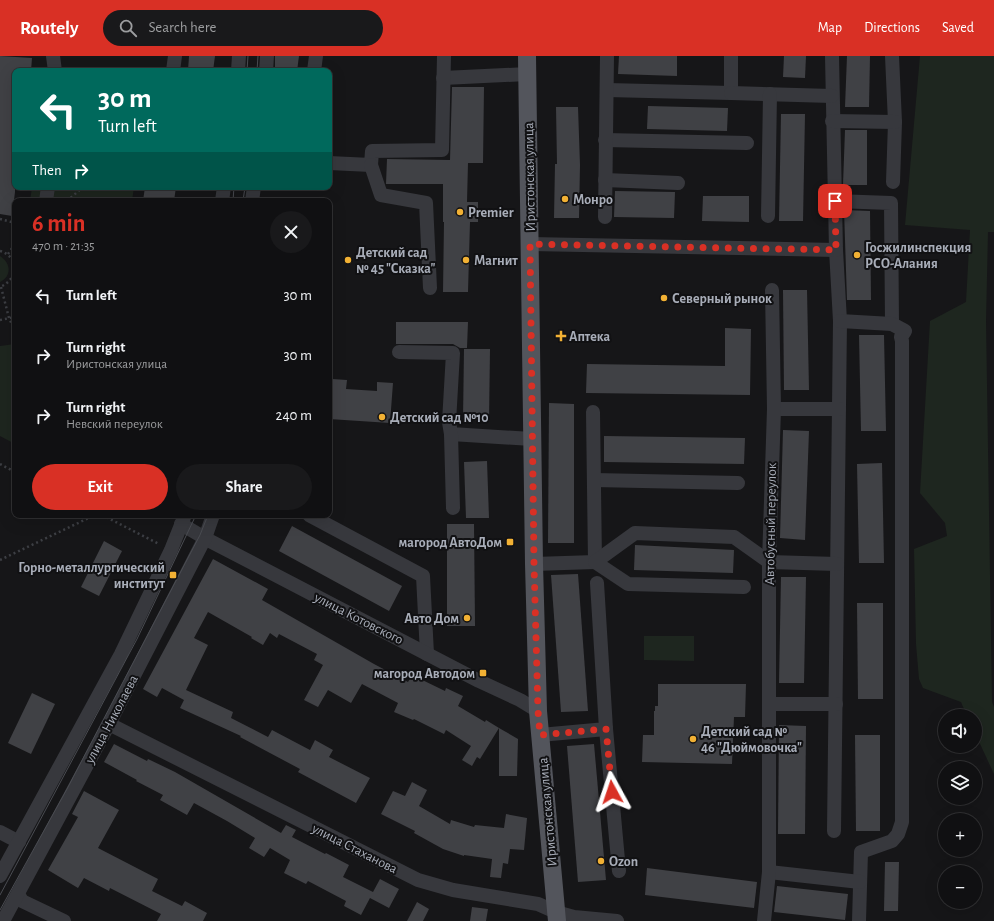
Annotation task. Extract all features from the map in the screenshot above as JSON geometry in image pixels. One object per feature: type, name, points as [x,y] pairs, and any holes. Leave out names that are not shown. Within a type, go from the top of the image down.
[{"type":"main road","name":"Иристонская улица","points":[[526,56],[534,564],[538,711],[557,917]]},
{"type":"street","points":[[53,56],[55,68]]},
{"type":"street","points":[[173,68],[175,56]]},
{"type":"street","points":[[238,68],[239,56]]},
{"type":"street","points":[[266,68],[267,56]]},
{"type":"street","points":[[314,68],[316,56]]},
{"type":"street","points":[[430,288],[426,203],[381,195],[371,165],[372,151],[442,150],[444,56]]},
{"type":"street","points":[[604,217],[607,56]]},
{"type":"street","points":[[731,56],[731,93]]},
{"type":"street","points":[[832,56],[832,121],[840,321],[834,831]]},
{"type":"street","points":[[892,56],[894,122],[893,182]]},
{"type":"street","points":[[443,78],[527,74]]},
{"type":"street","points":[[607,90],[832,96]]},
{"type":"street","points":[[768,216],[770,94]]},
{"type":"street","points":[[832,121],[894,122]]},
{"type":"street","points":[[605,140],[747,143]]},
{"type":"street","points":[[332,163],[371,165]]},
{"type":"street","points":[[605,180],[678,183]]},
{"type":"street","points":[[835,201],[891,203],[892,324]]},
{"type":"street","points":[[530,244],[836,250]]},
{"type":"street","name":"Автобусный переулок","points":[[764,921],[769,872],[769,562],[774,409],[772,290]]},
{"type":"street","points":[[840,321],[892,324],[905,332],[901,337],[902,822],[898,834],[892,841],[861,852],[858,921]]},
{"type":"street","points":[[400,352],[453,353],[450,422],[453,508]]},
{"type":"street","points":[[774,409],[839,409]]},
{"type":"street","points":[[593,412],[595,562]]},
{"type":"street","points":[[451,434],[532,439]]},
{"type":"street","points":[[594,480],[738,483]]},
{"type":"street","name":"улица Николаева","points":[[3,921],[109,724],[205,538],[212,518]]},
{"type":"street","points":[[315,518],[423,576],[427,654]]},
{"type":"street","name":"улица Николаева","points":[[0,876],[121,654],[183,519]]},
{"type":"street","name":"улица Котовского","points":[[183,519],[205,538],[479,681],[520,700],[538,711]]},
{"type":"street","points":[[534,564],[595,562],[635,533],[734,537],[769,562],[837,564]]},
{"type":"street","points":[[595,562],[628,584],[744,587]]},
{"type":"street","points":[[597,583],[606,729],[619,871]]},
{"type":"street","points":[[769,704],[836,704]]},
{"type":"street","name":"улица Стаханова","points":[[109,724],[418,880],[453,890],[538,904],[557,917],[617,921]]},
{"type":"street","points":[[540,735],[606,729]]},
{"type":"street","points":[[0,832],[19,842]]},
{"type":"street","points":[[769,872],[860,882]]},
{"type":"street","points":[[18,894],[22,901],[64,921]]},
{"type":"path","points":[[70,198],[80,190]]},
{"type":"path","points":[[0,219],[12,222]]},
{"type":"path","points":[[8,254],[12,248]]},
{"type":"path","points":[[0,251],[8,254],[12,260]]},
{"type":"path","points":[[12,277],[6,284],[0,287],[12,324]]},
{"type":"path","points":[[0,320],[12,318]]},
{"type":"path","points":[[0,464],[12,470]]},
{"type":"path","points":[[0,560],[89,518]]},
{"type":"path","points":[[108,518],[170,550]]},
{"type":"shaded area","points":[[920,56],[994,56],[994,232],[988,232],[986,321],[994,774],[982,748],[982,709],[964,709],[961,702],[923,688],[919,679],[916,644],[914,549],[947,536],[945,523],[920,493],[930,321],[966,302],[970,230],[905,225]]},
{"type":"shaded area","points":[[32,190],[134,190],[132,198],[30,198]]},
{"type":"shaded area","points":[[0,256],[4,259],[9,269],[7,276],[0,282]]},
{"type":"shaded area","points":[[12,344],[12,442],[0,436],[0,346]]},
{"type":"shaded area","points":[[644,636],[694,636],[694,661],[644,660]]},
{"type":"building","points":[[0,56],[32,58],[31,68],[12,68],[12,190],[15,190],[15,192],[14,198],[12,198],[12,216],[0,214]]},
{"type":"building","points":[[189,56],[215,56],[213,68],[188,68]]},
{"type":"building","points":[[275,56],[299,56],[297,68],[275,68]]},
{"type":"building","points":[[619,56],[677,56],[677,76],[618,74]]},
{"type":"building","points":[[784,56],[806,56],[805,78],[783,77]]},
{"type":"building","points":[[847,56],[870,56],[869,107],[845,107]]},
{"type":"building","points":[[452,87],[484,87],[483,163],[468,163],[467,202],[478,202],[478,222],[470,222],[468,292],[443,292],[443,184],[386,184],[387,159],[450,160]]},
{"type":"building","points":[[648,106],[728,108],[727,131],[647,129]]},
{"type":"building","points":[[556,107],[578,107],[580,165],[579,218],[554,218],[555,164],[557,164]]},
{"type":"building","points":[[781,114],[805,114],[803,221],[779,221]]},
{"type":"building","points":[[845,130],[867,130],[867,185],[843,185]]},
{"type":"building","points":[[145,190],[176,190],[174,198],[143,198]]},
{"type":"building","points":[[615,191],[675,192],[674,218],[614,217]]},
{"type":"building","points":[[703,196],[749,196],[749,222],[702,221]]},
{"type":"building","name":"Госжилинспекция РСО-Алания","points":[[844,210],[870,211],[871,300],[847,300]]},
{"type":"building","points":[[783,290],[807,290],[809,390],[784,390]]},
{"type":"building","points":[[396,322],[468,322],[467,348],[460,348],[453,344],[396,344]]},
{"type":"building","points":[[725,328],[751,329],[750,395],[586,393],[587,364],[725,366]]},
{"type":"building","points":[[859,335],[884,335],[886,431],[861,431]]},
{"type":"building","points":[[464,349],[490,349],[489,421],[463,420]]},
{"type":"building","points":[[332,379],[347,380],[346,389],[377,391],[377,382],[393,383],[390,423],[332,419]]},
{"type":"building","points":[[549,403],[574,404],[574,543],[548,543]]},
{"type":"building","points":[[783,430],[809,431],[805,540],[780,538]]},
{"type":"building","points":[[604,436],[745,438],[744,464],[604,462]]},
{"type":"building","points":[[487,461],[489,518],[466,518],[464,462]]},
{"type":"building","points":[[882,463],[884,563],[859,563],[857,464]]},
{"type":"building","points":[[447,524],[474,524],[475,626],[447,626]]},
{"type":"building","points":[[292,526],[402,586],[389,611],[279,551]]},
{"type":"building","points":[[104,541],[122,551],[99,596],[81,587]]},
{"type":"building","points":[[635,545],[734,550],[733,573],[634,570]]},
{"type":"building","points":[[213,559],[268,589],[262,600],[374,664],[408,682],[412,675],[445,691],[446,688],[463,696],[458,706],[485,722],[486,720],[499,728],[480,759],[477,757],[472,766],[462,760],[471,746],[446,730],[444,734],[414,719],[413,720],[394,712],[398,703],[362,684],[351,703],[328,690],[318,707],[304,700],[323,665],[314,660],[317,654],[279,634],[277,638],[270,633],[263,645],[251,638],[252,637],[208,612],[194,638],[208,645],[186,690],[233,712],[231,718],[268,737],[272,730],[310,750],[315,740],[333,750],[329,757],[370,778],[356,803],[298,772],[300,769],[240,737],[241,736],[180,708],[184,700],[162,688],[157,697],[143,689]]},
{"type":"building","points":[[578,574],[588,711],[561,712],[551,575]]},
{"type":"building","points":[[781,577],[806,577],[804,683],[779,683]]},
{"type":"building","points":[[857,603],[883,603],[883,699],[858,699]]},
{"type":"building","points":[[658,684],[746,684],[745,717],[734,717],[732,764],[642,762],[643,735],[654,735],[654,711],[655,706],[658,706]]},
{"type":"building","points":[[32,693],[55,704],[31,754],[8,743]]},
{"type":"building","points":[[779,725],[806,726],[805,834],[778,834]]},
{"type":"building","points":[[499,728],[518,739],[517,776],[499,776]]},
{"type":"building","points":[[855,735],[880,735],[880,831],[856,831]]},
{"type":"building","points":[[114,744],[147,761],[148,759],[175,772],[281,833],[286,825],[296,830],[292,837],[349,865],[343,877],[373,892],[380,879],[399,889],[389,908],[370,898],[361,915],[344,906],[346,901],[308,881],[306,884],[284,873],[290,860],[270,848],[264,857],[249,848],[255,838],[227,821],[194,803],[187,815],[160,800],[163,795],[104,762]]},
{"type":"building","points":[[594,744],[606,880],[578,882],[567,746]]},
{"type":"building","points":[[412,782],[427,790],[419,806],[450,824],[451,820],[474,827],[475,825],[504,828],[506,814],[527,818],[524,850],[510,849],[508,864],[503,863],[501,878],[490,877],[492,859],[464,856],[443,849],[414,833],[415,831],[381,814],[393,791],[405,796]]},
{"type":"building","points":[[84,791],[119,810],[98,848],[158,879],[152,891],[182,906],[185,901],[207,913],[203,921],[157,921],[161,914],[110,888],[109,891],[84,878],[78,888],[48,870],[78,817],[72,814]]},
{"type":"building","points":[[885,862],[899,862],[898,911],[884,911]]},
{"type":"building","points":[[647,868],[757,882],[754,908],[645,895]]},
{"type":"building","points":[[777,886],[848,894],[845,920],[774,912]]},
{"type":"building","points":[[417,902],[429,909],[423,921],[407,921]]},
{"type":"building","points":[[472,907],[488,909],[486,921],[470,921]]},
{"type":"tram line","points":[[247,68],[248,56]]},
{"type":"tram line","points":[[257,68],[258,56]]},
{"type":"tram line","points":[[233,198],[234,190]]},
{"type":"tram line","points":[[243,198],[245,190]]},
{"type":"tram line","points":[[0,895],[137,639],[195,518]]},
{"type":"tram line","points":[[0,910],[67,789],[200,535],[207,518]]},
{"type":"place","name":"Монро","points":[[565,199]]},
{"type":"place","name":"Premier","points":[[460,212]]},
{"type":"place","name":"Госжилинспекция РСО-Алания","points":[[857,255]]},
{"type":"place","name":"Детский сад № 45 \"Сказка\"","points":[[348,260]]},
{"type":"place","name":"Магнит","points":[[466,260]]},
{"type":"place","name":"Северный рынок","points":[[664,298]]},
{"type":"place","name":"Аптека","points":[[561,336]]},
{"type":"place","name":"Детский сад №10","points":[[382,417]]},
{"type":"place","name":"магород АвтоДом","points":[[510,542]]},
{"type":"place","name":"Горно-металлургический институт","points":[[173,575]]},
{"type":"place","name":"Авто Дом","points":[[467,618]]},
{"type":"place","name":"магород Автодом","points":[[483,673]]},
{"type":"place","name":"Детский сад № 46 \"Дюймовочка\"","points":[[693,739]]},
{"type":"place","name":"Ozon","points":[[601,861]]},
{"type":"route","points":[[612,792],[606,729],[540,735],[534,564],[530,244],[836,250],[835,201]]}]
